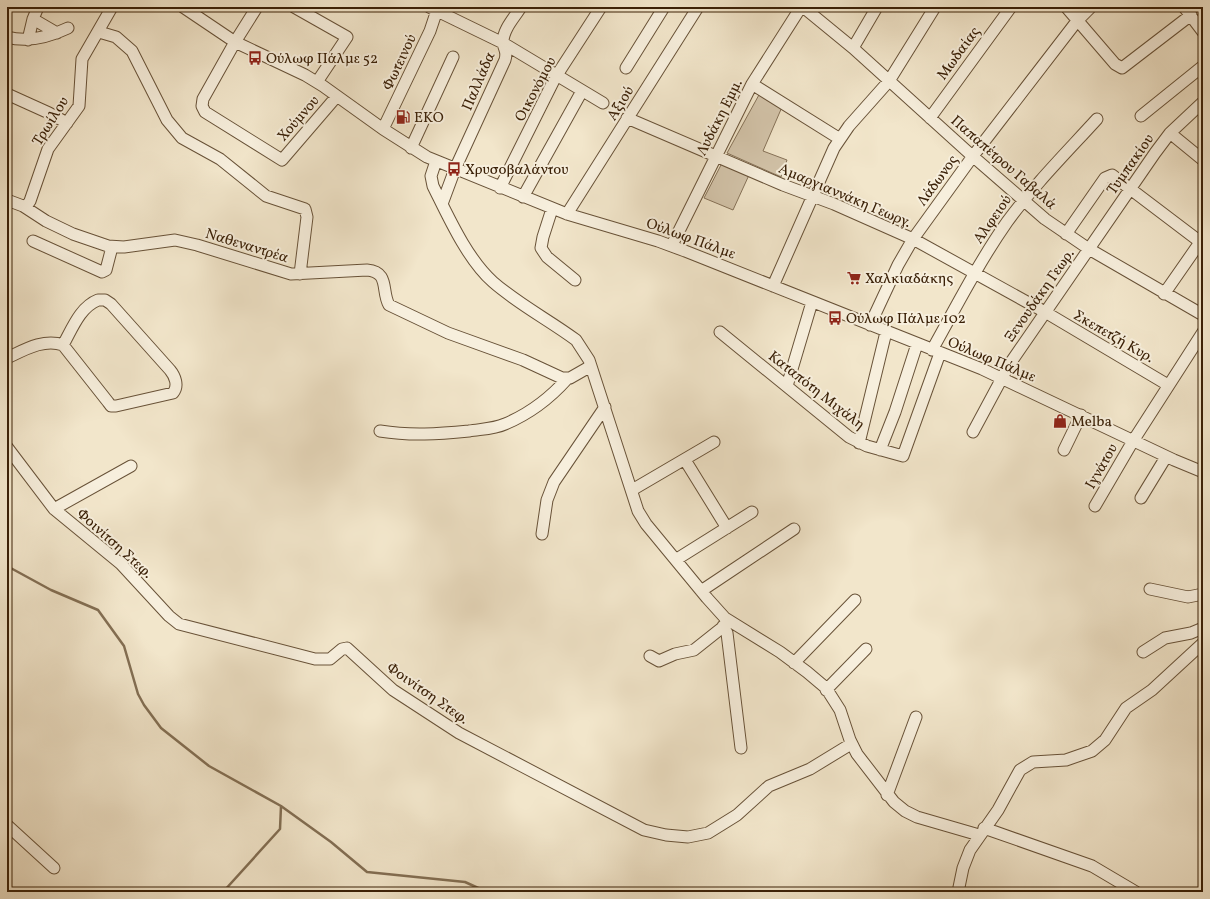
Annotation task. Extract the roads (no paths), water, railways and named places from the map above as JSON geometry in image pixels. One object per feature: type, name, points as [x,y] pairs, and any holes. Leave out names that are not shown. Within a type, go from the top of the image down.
[{"type":"street","points":[[28,40],[33,18],[38,7]]},
{"type":"street","name":"Τρωίλου","points":[[26,207],[48,149],[76,112],[80,102],[82,59],[112,7]]},
{"type":"street","name":"Ούλωφ Πάλμε","points":[[183,7],[235,42],[317,82],[411,148],[436,161],[552,209],[672,246],[1001,377],[1133,441],[1203,472]]},
{"type":"street","points":[[235,42],[257,7]]},
{"type":"street","points":[[294,7],[347,37],[317,82]]},
{"type":"street","name":"Παλλάδα","points":[[442,204],[455,169],[506,60],[507,49],[503,43],[509,26],[521,7]]},
{"type":"street","name":"Οικονόμου","points":[[500,188],[556,76],[601,7]]},
{"type":"street","points":[[626,68],[664,7]]},
{"type":"street","name":"Αξιού","points":[[567,214],[698,7]]},
{"type":"street","name":"Παπαπέτρου Γαβαλά","points":[[802,7],[853,48],[1023,201],[1066,234],[1089,249],[1164,294],[1203,315]]},
{"type":"street","name":"Λυδάκη Εμμ.","points":[[672,246],[752,84],[802,7]]},
{"type":"street","points":[[853,48],[877,7]]},
{"type":"street","points":[[773,286],[828,159],[840,139],[889,81],[935,7]]},
{"type":"street","name":"Μωδαίας","points":[[930,118],[1011,7]]},
{"type":"street","points":[[1066,7],[1120,68],[1125,67],[1196,19]]},
{"type":"street","name":"Λάδωνος","points":[[870,325],[898,265],[913,239],[973,156],[1077,21],[1090,7]]},
{"type":"street","points":[[435,9],[503,43],[602,103]]},
{"type":"street","name":"Φωτεινού","points":[[383,129],[430,31],[435,9]]},
{"type":"street","points":[[33,18],[57,33]]},
{"type":"street","points":[[7,36],[28,40],[57,33],[68,28]]},
{"type":"street","points":[[98,32],[116,37],[132,51],[167,120],[182,138],[220,159],[262,195],[305,209],[307,217],[300,274]]},
{"type":"street","name":"Χούμνου","points":[[235,42],[204,99],[202,106],[205,112],[282,160],[337,96]]},
{"type":"street","points":[[411,148],[453,57]]},
{"type":"street","points":[[1141,116],[1203,66]]},
{"type":"street","points":[[752,84],[840,139]]},
{"type":"street","points":[[523,197],[582,91]]},
{"type":"street","points":[[7,94],[67,123]]},
{"type":"street","name":"Τυμπακίου","points":[[1089,249],[1170,133],[1203,102]]},
{"type":"street","name":"Αμαργιαννάκη Γεωργ.","points":[[627,118],[913,239],[1045,312]]},
{"type":"street","name":"Αλφειού","points":[[903,456],[936,351],[975,273],[994,241],[1023,201],[1097,119]]},
{"type":"street","points":[[1170,133],[1203,160]]},
{"type":"street","points":[[436,161],[432,172],[431,182],[460,237],[488,277],[576,340],[585,351],[641,517],[727,624],[794,663],[814,677],[826,690],[840,710],[851,744],[887,794],[901,809],[913,815],[981,832],[1092,866],[1136,892]]},
{"type":"street","points":[[1066,234],[1108,176],[1116,176],[1202,241],[1164,294]]},
{"type":"street","name":"Ναθεναντρέα","points":[[7,200],[26,207],[46,221],[73,234],[96,243],[112,247],[131,246],[167,240],[180,241],[286,273],[300,274],[366,270],[374,271],[384,281],[388,303],[395,309],[448,333],[523,360],[567,379]]},
{"type":"street","points":[[552,209],[541,248],[547,257],[575,280]]},
{"type":"street","points":[[33,241],[102,272],[106,270],[112,247]]},
{"type":"street","name":"Ξενουδάκη Γεωρ.","points":[[972,432],[1001,377],[1089,249]]},
{"type":"street","points":[[7,358],[41,344],[51,343],[63,345],[111,406],[171,394],[176,390],[176,382],[172,372],[111,304],[105,300],[90,304],[83,310],[63,345]]},
{"type":"street","points":[[787,386],[812,302]]},
{"type":"street","name":"Σκεπετζή Κυρ.","points":[[1045,312],[1168,385]]},
{"type":"street","name":"Καταπότη Μιχάλη","points":[[720,332],[844,433],[859,443],[903,456]]},
{"type":"street","points":[[859,443],[886,332]]},
{"type":"street","name":"Ιγνάτου","points":[[1095,506],[1133,441],[1203,332]]},
{"type":"street","points":[[880,450],[918,344]]},
{"type":"street","points":[[380,431],[422,436],[498,427],[519,418],[556,392],[567,379],[591,366]]},
{"type":"street","points":[[542,534],[548,500],[554,482],[605,407]]},
{"type":"street","points":[[1064,450],[1081,415]]},
{"type":"street","points":[[632,490],[714,442]]},
{"type":"street","name":"Φοινίτση Στεφ.","points":[[7,447],[54,509],[121,564],[169,616],[179,624],[315,659],[330,659],[344,648],[348,648],[393,690],[459,733],[633,825],[649,831],[688,837],[708,833],[737,815],[769,786],[810,769],[851,744]]},
{"type":"street","points":[[1141,498],[1166,456]]},
{"type":"street","points":[[684,460],[727,528]]},
{"type":"street","points":[[54,509],[131,466]]},
{"type":"street","points":[[677,560],[752,512]]},
{"type":"street","points":[[701,591],[794,529]]},
{"type":"street","points":[[1150,589],[1188,597],[1203,594]]},
{"type":"street","points":[[794,663],[855,600]]},
{"type":"street","points":[[650,656],[659,661],[675,654],[692,650],[727,624]]},
{"type":"street","points":[[727,624],[734,703],[741,748]]},
{"type":"street","points":[[1143,652],[1165,638],[1191,633],[1203,628]]},
{"type":"street","points":[[958,892],[963,868],[981,832],[998,810],[1017,774],[1024,767],[1036,762],[1073,759],[1092,751],[1105,740],[1126,708],[1152,690],[1203,643]]},
{"type":"street","points":[[826,690],[866,649]]},
{"type":"street","points":[[887,794],[916,717]]},
{"type":"street","points":[[7,825],[54,868]]},
{"type":"waterway","points":[[7,566],[51,590],[98,610],[124,646],[138,694],[144,705],[161,728],[209,766],[281,806],[331,842],[367,872],[465,882],[487,892]]},
{"type":"waterway","points":[[223,892],[280,829],[281,806]]},
{"type":"place","name":"Ούλωφ Πάλμε 52","points":[[255,58]]},
{"type":"place","name":"EKO","points":[[403,117]]},
{"type":"place","name":"Χρυσοβαλάντου","points":[[454,169]]},
{"type":"place","name":"Χαλκιαδάκης","points":[[854,278]]},
{"type":"place","name":"Ούλωφ Πάλμε 102","points":[[835,318]]},
{"type":"place","name":"Melba","points":[[1060,421]]}]
